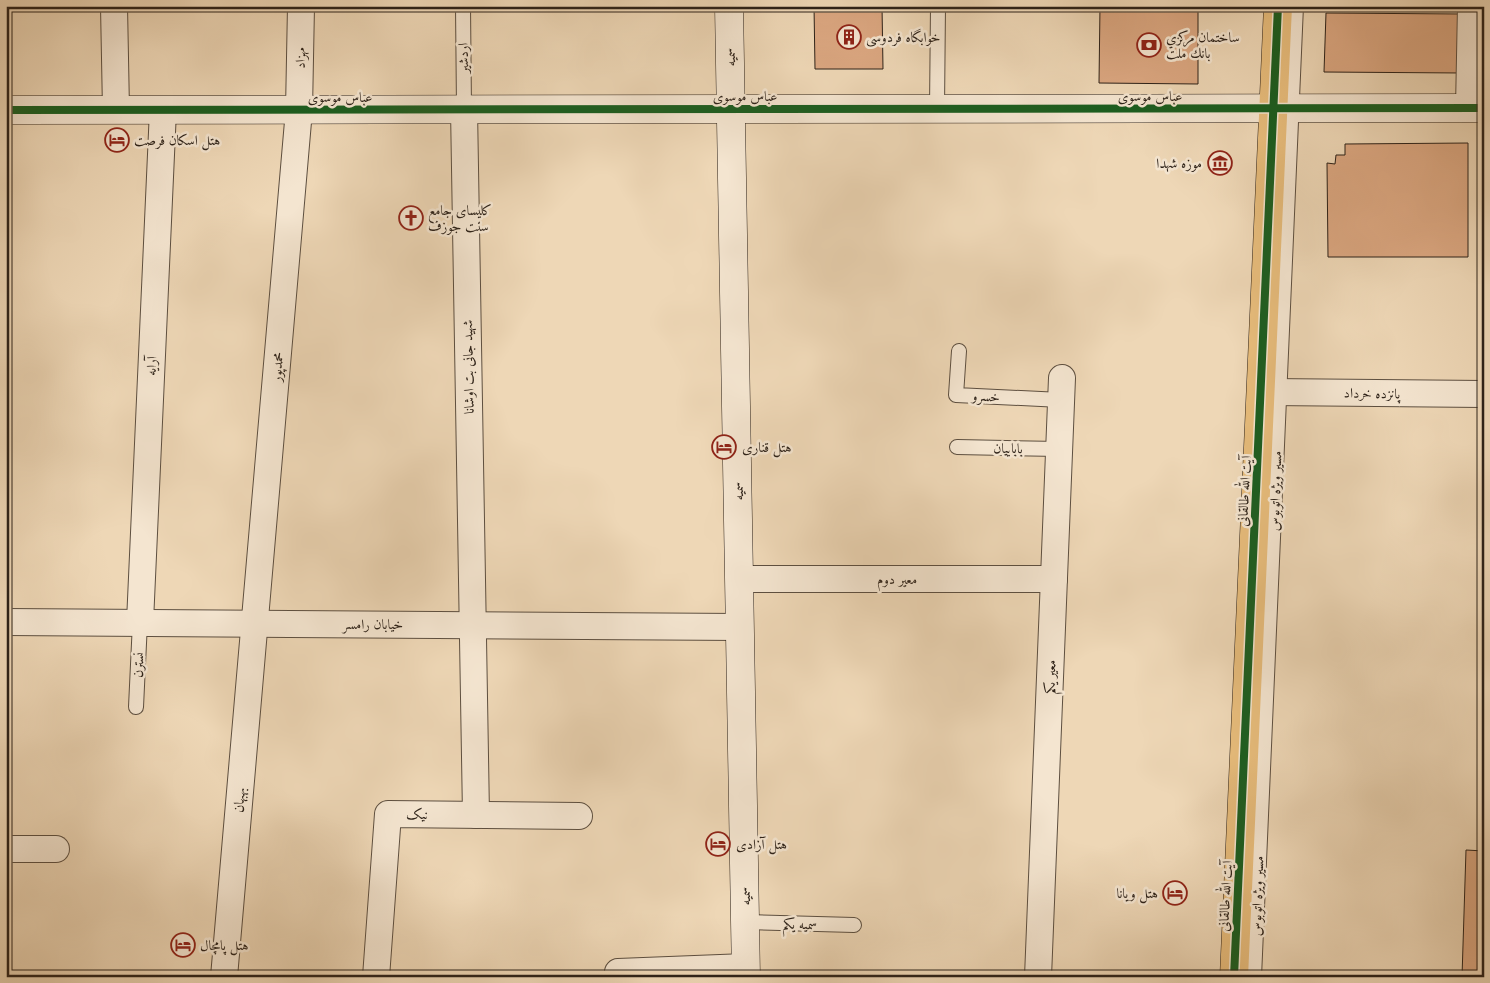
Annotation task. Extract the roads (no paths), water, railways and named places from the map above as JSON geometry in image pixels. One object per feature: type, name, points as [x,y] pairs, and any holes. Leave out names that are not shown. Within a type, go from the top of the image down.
[{"type":"main road","name":"آیت الله طالقانی","points":[[1234,977],[1270,392],[1283,108],[1278,6]]},
{"type":"street","points":[[114,6],[116,110]]},
{"type":"street","name":"مهزاد","points":[[300,110],[301,6]]},
{"type":"street","name":"سمیه","points":[[729,6],[746,972]]},
{"type":"street","points":[[1471,6],[1476,108]]},
{"type":"street","name":"عباس موسوی","points":[[6,110],[1476,108]]},
{"type":"street","name":"شهید جانی بت اوشانا","points":[[464,109],[473,625]]},
{"type":"street","name":"آرایه","points":[[140,622],[162,110]]},
{"type":"street","name":"محمدپور","points":[[255,624],[300,110]]},
{"type":"street","name":"معیر یکم","points":[[1038,977],[1061,389]]},
{"type":"street","name":"پانزده خرداد","points":[[1270,392],[1484,394]]},
{"type":"street","name":"معیر دوم","points":[[740,579],[1054,579]]},
{"type":"street","name":"خیابان رامسر","points":[[6,622],[740,627]]},
{"type":"street","name":"بهبهان","points":[[224,977],[255,624]]},
{"type":"street","points":[[473,625],[476,815]]},
{"type":"street","name":"نیک","points":[[376,977],[388,814],[579,816]]},
{"type":"street","points":[[6,848],[56,849]]},
{"type":"street","points":[[618,972],[746,972]]},
{"type":"lane","name":"اردشیر","points":[[463,6],[464,109]]},
{"type":"lane","points":[[937,108],[938,6]]},
{"type":"lane","points":[[1283,108],[1296,6]]},
{"type":"lane","name":"خسرو","points":[[959,351],[956,395],[1061,389]]},
{"type":"lane","name":"مسیر ویژه اتوبوس","points":[[1254,977],[1270,392]]},
{"type":"lane","name":"باباییان","points":[[958,447],[1059,449]]},
{"type":"lane","name":"نسترن","points":[[136,707],[140,622]]},
{"type":"lane","name":"سمیه یکم","points":[[746,922],[854,925]]},
{"type":"place","name":"خوابگاه فردوسی","points":[[849,37]]},
{"type":"place","name":"ساختمان مركزي بانك ملت","points":[[1149,45]]},
{"type":"place","name":"هتل اسکان فرصت","points":[[117,140]]},
{"type":"place","name":"موزه شهدا","points":[[1220,163]]},
{"type":"place","name":"کلیسای جامع سنت جوزف","points":[[411,218]]},
{"type":"place","name":"هتل قناری","points":[[724,447]]},
{"type":"place","name":"هتل آزادی","points":[[718,844]]},
{"type":"place","name":"هتل ویانا","points":[[1175,893]]},
{"type":"place","name":"هتل پامچال","points":[[183,945]]}]
